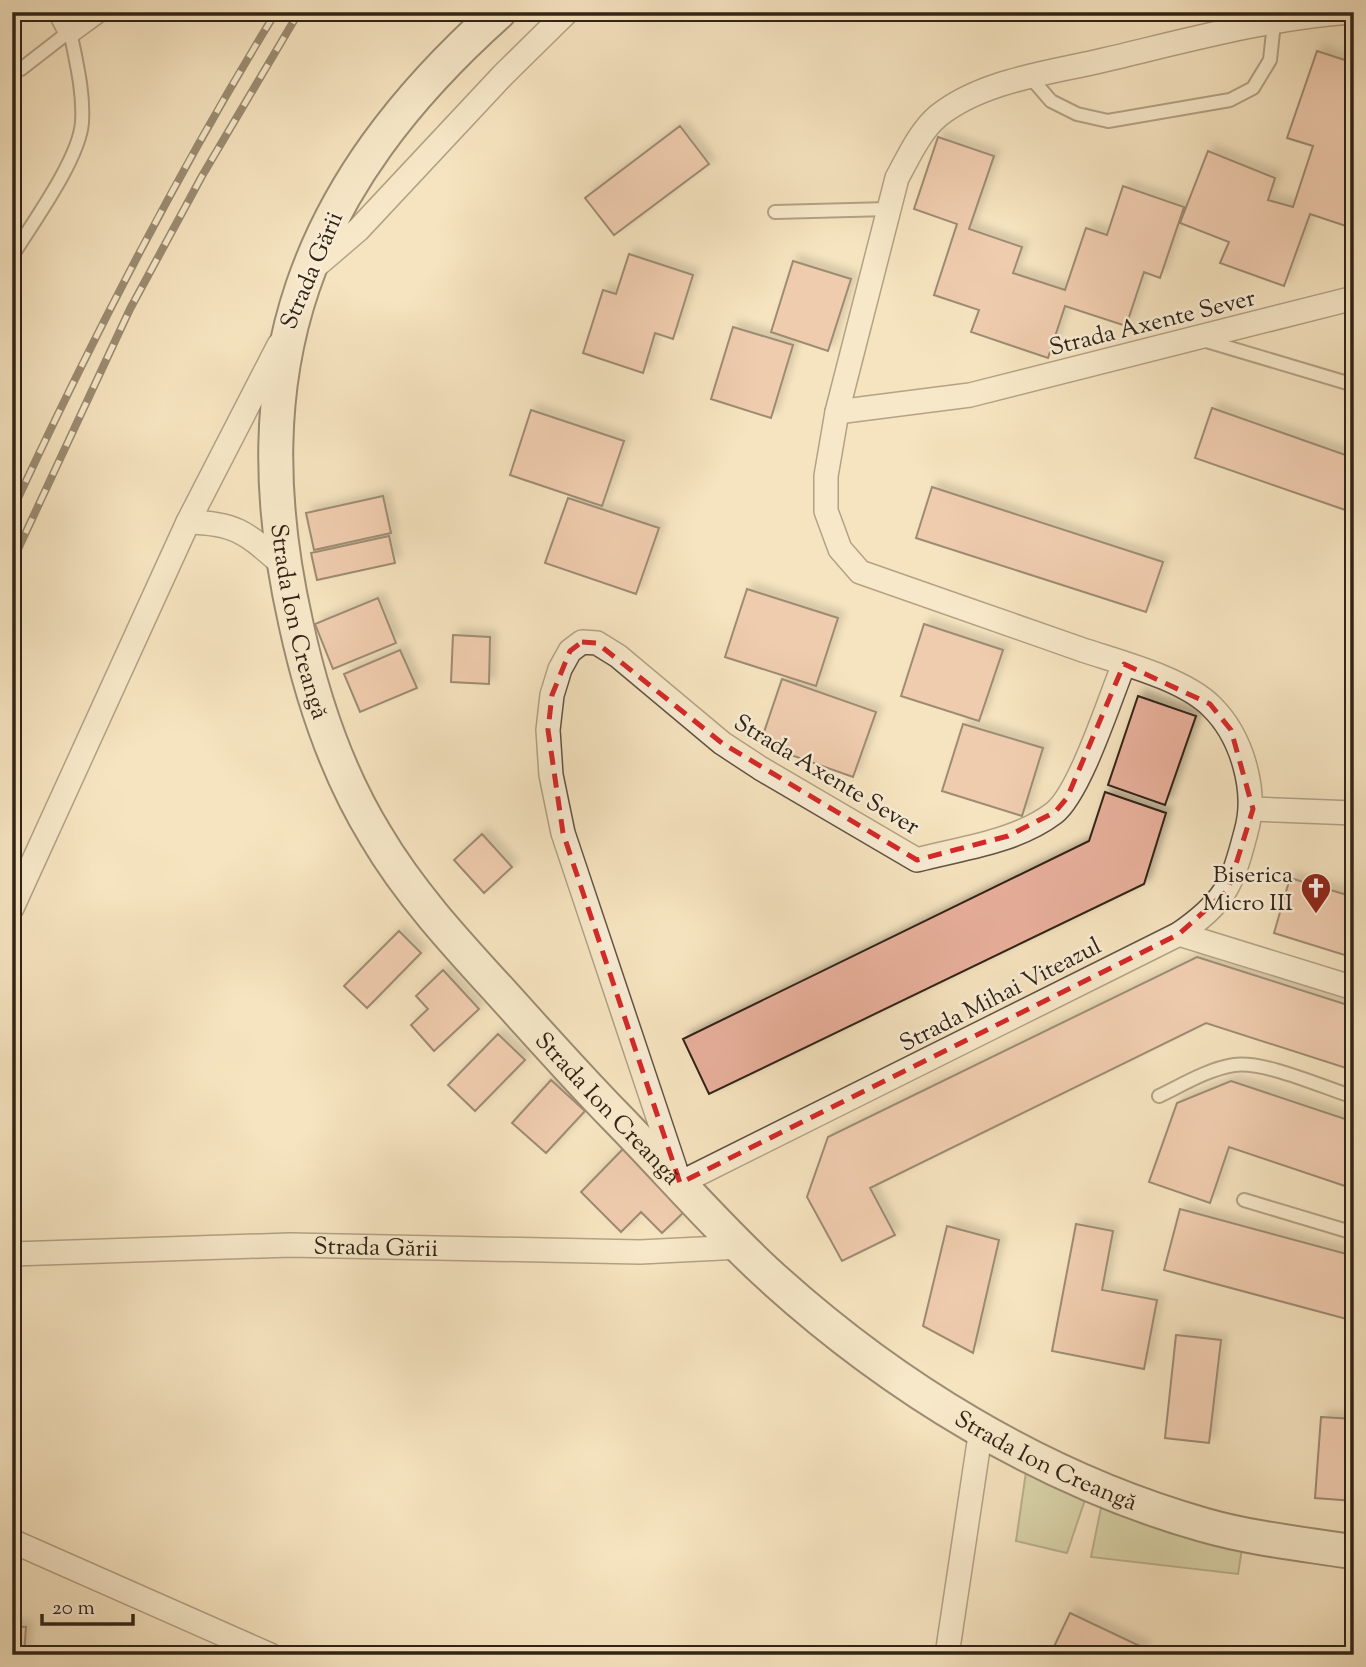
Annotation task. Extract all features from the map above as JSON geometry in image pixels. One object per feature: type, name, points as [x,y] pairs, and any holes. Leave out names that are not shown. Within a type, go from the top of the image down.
[{"type":"main road","name":"Strada Gării","points":[[290,323],[306,275],[338,204],[372,152],[454,54],[499,12]]},
{"type":"main road","name":"Strada Ion Creangă","points":[[290,323],[279,389],[274,457],[284,566],[305,664],[324,725],[346,780],[376,837],[414,892],[470,958],[587,1087],[741,1247],[844,1339],[917,1391],[1053,1467],[1146,1506],[1205,1526],[1254,1537],[1354,1552]]},
{"type":"street","points":[[65,22],[96,12]]},
{"type":"street","points":[[306,275],[358,230],[567,12]]},
{"type":"street","points":[[1179,934],[1207,914],[1228,890],[1253,809],[1231,730],[1210,704],[1184,688],[1124,664],[860,572],[840,549],[827,511],[827,476],[837,412],[897,178],[911,151],[937,117],[977,93],[1031,78],[1219,33],[1350,12]]},
{"type":"street","name":"Strada Axente Sever","points":[[837,412],[970,395],[1354,298]]},
{"type":"street","name":"Strada Gării","points":[[12,908],[188,522],[290,323]]},
{"type":"street","points":[[188,522],[222,523],[251,538],[284,566]]},
{"type":"street","name":"Strada Axente Sever","points":[[680,1183],[563,833],[551,775],[548,730],[552,695],[560,669],[570,650],[582,642],[597,643],[741,756],[918,860],[1009,836],[1055,812],[1067,798],[1081,769],[1124,664]]},
{"type":"street","points":[[1253,809],[1354,813]]},
{"type":"street","points":[[1179,934],[1354,988]]},
{"type":"street","name":"Strada Mihai Viteazul","points":[[680,1183],[1179,934]]},
{"type":"street","name":"Strada Gării","points":[[12,1254],[290,1245],[640,1252],[741,1247]]},
{"type":"street","points":[[947,1655],[981,1429]]},
{"type":"street","points":[[12,1541],[270,1655]]},
{"type":"lane","points":[[12,72],[21,69],[65,22]]},
{"type":"lane","points":[[12,256],[64,174],[82,125],[78,69],[65,22]]},
{"type":"lane","points":[[1031,78],[1051,101],[1077,114],[1108,121],[1230,100],[1253,88],[1270,60],[1274,23]]},
{"type":"lane","points":[[775,212],[888,209]]},
{"type":"lane","points":[[1195,338],[1354,385]]},
{"type":"lane","points":[[1159,1096],[1212,1071],[1235,1065],[1256,1066],[1354,1097]]},
{"type":"lane","points":[[1244,1200],[1354,1233]]},
{"type":"highlighted area","points":[[582,642],[597,643],[722,743],[917,860],[1008,836],[1055,812],[1067,798],[1124,664],[1210,704],[1231,730],[1253,809],[1228,890],[1179,934],[680,1183],[563,833],[548,730],[552,695],[570,651]]},
{"type":"green space","points":[[1027,1465],[1088,1491],[1067,1553],[1016,1541]]},
{"type":"green space","points":[[1103,1498],[1242,1549],[1238,1574],[1091,1557]]},
{"type":"building","points":[[1317,51],[1354,63],[1354,124],[1348,141],[1354,143],[1354,224],[1352,228],[1310,214],[1284,286],[1220,263],[1229,242],[1180,223],[1208,151],[1275,178],[1268,200],[1293,207],[1313,146],[1287,138]]},
{"type":"building","points":[[680,126],[709,164],[614,235],[585,198]]},
{"type":"building","points":[[938,137],[994,156],[969,229],[1022,247],[1013,273],[1065,290],[1086,228],[1107,235],[1123,186],[1184,207],[1160,278],[1144,272],[1126,326],[1065,306],[1048,358],[971,332],[979,310],[934,295],[957,224],[914,209]]},
{"type":"building","points":[[629,254],[693,275],[673,339],[655,333],[643,373],[583,353],[603,290],[616,294]]},
{"type":"building","points":[[793,261],[851,279],[828,351],[771,332]]},
{"type":"building","points":[[733,327],[793,345],[771,418],[711,399]]},
{"type":"building","points":[[1212,408],[1354,458],[1354,513],[1195,458]]},
{"type":"building","points":[[531,410],[624,441],[602,506],[510,475]]},
{"type":"building","points":[[932,487],[1163,562],[1146,612],[916,538]]},
{"type":"building","points":[[383,496],[391,533],[314,550],[306,513]]},
{"type":"building","points":[[568,498],[659,528],[636,594],[545,563]]},
{"type":"building","points":[[389,536],[395,563],[317,580],[311,553]]},
{"type":"building","points":[[747,589],[838,618],[816,686],[725,657]]},
{"type":"building","points":[[378,598],[396,643],[333,669],[315,624]]},
{"type":"building","points":[[924,624],[1003,650],[979,721],[901,696]]},
{"type":"building","points":[[453,635],[490,637],[489,684],[451,682]]},
{"type":"building","points":[[400,650],[417,688],[360,712],[344,674]]},
{"type":"building","points":[[782,679],[876,712],[853,777],[760,744]]},
{"type":"building","points":[[1138,696],[1196,716],[1165,805],[1108,785]]},
{"type":"building","points":[[963,724],[1043,748],[1022,816],[942,791]]},
{"type":"building","points":[[1105,792],[1166,813],[1144,884],[709,1094],[683,1039],[1089,841]]},
{"type":"building","points":[[482,834],[512,867],[484,893],[454,860]]},
{"type":"building","name":"Biserica Micro III","points":[[1290,878],[1354,897],[1354,958],[1274,933]]},
{"type":"building","points":[[399,931],[421,953],[367,1008],[344,986]]},
{"type":"building","points":[[1197,957],[1354,1007],[1352,1070],[1206,1023],[870,1188],[895,1235],[842,1261],[807,1197],[828,1137]]},
{"type":"building","points":[[443,970],[479,1009],[434,1051],[411,1025],[428,1009],[416,996]]},
{"type":"building","points":[[498,1034],[525,1060],[475,1111],[448,1085]]},
{"type":"building","points":[[551,1080],[585,1111],[546,1153],[512,1123]]},
{"type":"building","points":[[1231,1081],[1354,1122],[1354,1189],[1229,1147],[1210,1203],[1149,1182],[1177,1103]]},
{"type":"building","points":[[624,1148],[686,1210],[662,1233],[641,1212],[621,1232],[581,1192]]},
{"type":"building","points":[[1180,1209],[1354,1256],[1354,1321],[1164,1270]]},
{"type":"building","points":[[1076,1224],[1113,1231],[1102,1290],[1157,1300],[1144,1369],[1052,1351]]},
{"type":"building","points":[[947,1226],[999,1240],[973,1353],[923,1326]]},
{"type":"building","points":[[1176,1335],[1221,1340],[1209,1443],[1165,1438]]},
{"type":"building","points":[[1321,1417],[1354,1419],[1354,1501],[1315,1498]]},
{"type":"building","points":[[1070,1613],[1144,1648],[1140,1655],[1050,1655]]},
{"type":"building","points":[[12,1626],[26,1627],[24,1655],[12,1655]]},
{"type":"railway","points":[[12,511],[136,258],[204,134],[276,12]]},
{"type":"railway","points":[[12,562],[130,309],[202,176],[299,12]]},
{"type":"place","name":"Biserica Micro III","points":[[1316,915]]}]
